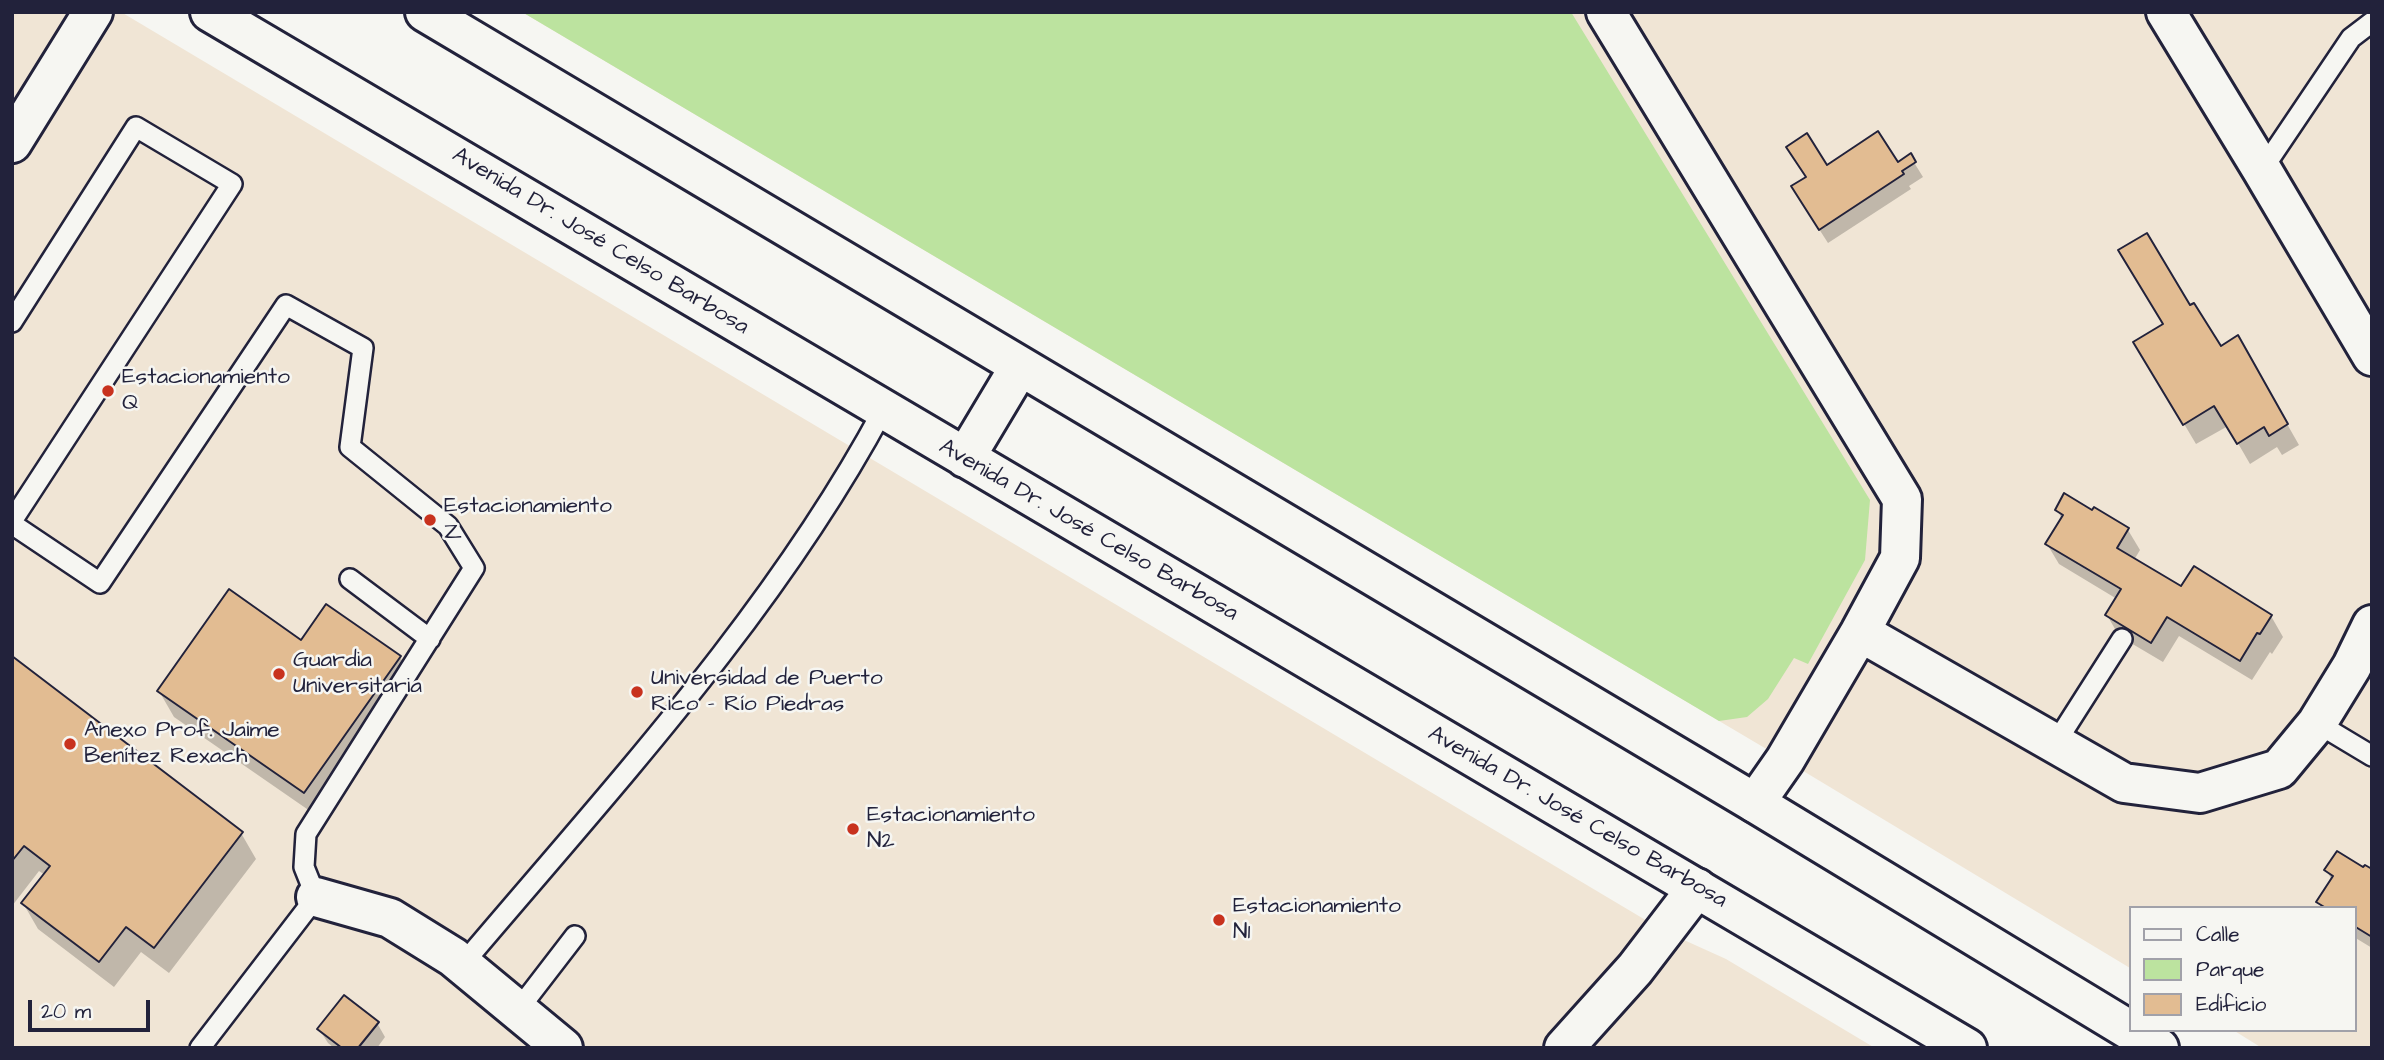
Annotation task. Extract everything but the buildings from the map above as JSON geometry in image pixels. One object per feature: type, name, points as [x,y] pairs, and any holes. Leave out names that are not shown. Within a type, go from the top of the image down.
[{"type":"main road","points":[[12,143],[93,12]]},
{"type":"main road","name":"Avenida Dr. José Celso Barbosa","points":[[210,12],[1967,1048]]},
{"type":"main road","points":[[425,12],[1755,803],[2128,1029]]},
{"type":"main road","points":[[1606,12],[1902,499],[1900,558],[1785,760],[1755,803]]},
{"type":"main road","points":[[2166,12],[2372,356]]},
{"type":"main road","points":[[965,458],[1020,366]]},
{"type":"main road","points":[[1860,632],[2124,783],[2200,793],[2279,769],[2317,723],[2352,666],[2372,625]]},
{"type":"main road","points":[[1564,1048],[1635,969],[1697,888]]},
{"type":"main road","points":[[316,897],[390,918],[463,965],[563,1048]]},
{"type":"main road","points":[[2133,1032],[2159,1048]]},
{"type":"lane","points":[[2262,170],[2351,38],[2372,22]]},
{"type":"lane","points":[[12,323],[136,127],[232,184],[12,522],[100,583],[286,304],[363,348],[350,447],[448,526],[474,568],[306,834],[304,867],[316,897],[200,1048]]},
{"type":"lane","points":[[463,965],[686,700],[799,548],[860,453],[883,410]]},
{"type":"lane","points":[[350,579],[430,639]]},
{"type":"lane","points":[[2055,744],[2122,639]]},
{"type":"lane","points":[[2317,723],[2372,757]]},
{"type":"lane","points":[[518,1010],[575,936]]},
{"type":"shaded area","name":"Universidad de Puerto Rico - Río Piedras","points":[[12,12],[121,12],[1664,931],[1726,959],[1875,1048],[12,1048]]},
{"type":"shaded area","points":[[522,12],[2372,12],[2372,1048],[2262,1048],[2236,1032],[2356,1032],[2356,906],[2128,906],[2128,967],[1785,760]]},
{"type":"green space","points":[[522,12],[1571,12],[1870,500],[1865,560],[1808,664],[1794,658],[1768,699],[1747,717],[1719,721]]},
{"type":"place","name":"Estacionamiento Q","points":[[108,391]]},
{"type":"place","name":"Estacionamiento Z","points":[[430,520]]},
{"type":"place","name":"Guardia Universitaria","points":[[279,674]]},
{"type":"place","name":"Universidad de Puerto Rico - Río Piedras","points":[[637,692]]},
{"type":"place","name":"Anexo Prof. Jaime Benítez Rexach","points":[[70,744]]},
{"type":"place","name":"Estacionamiento N2","points":[[853,829]]},
{"type":"place","name":"Estacionamiento N1","points":[[1219,920]]}]
